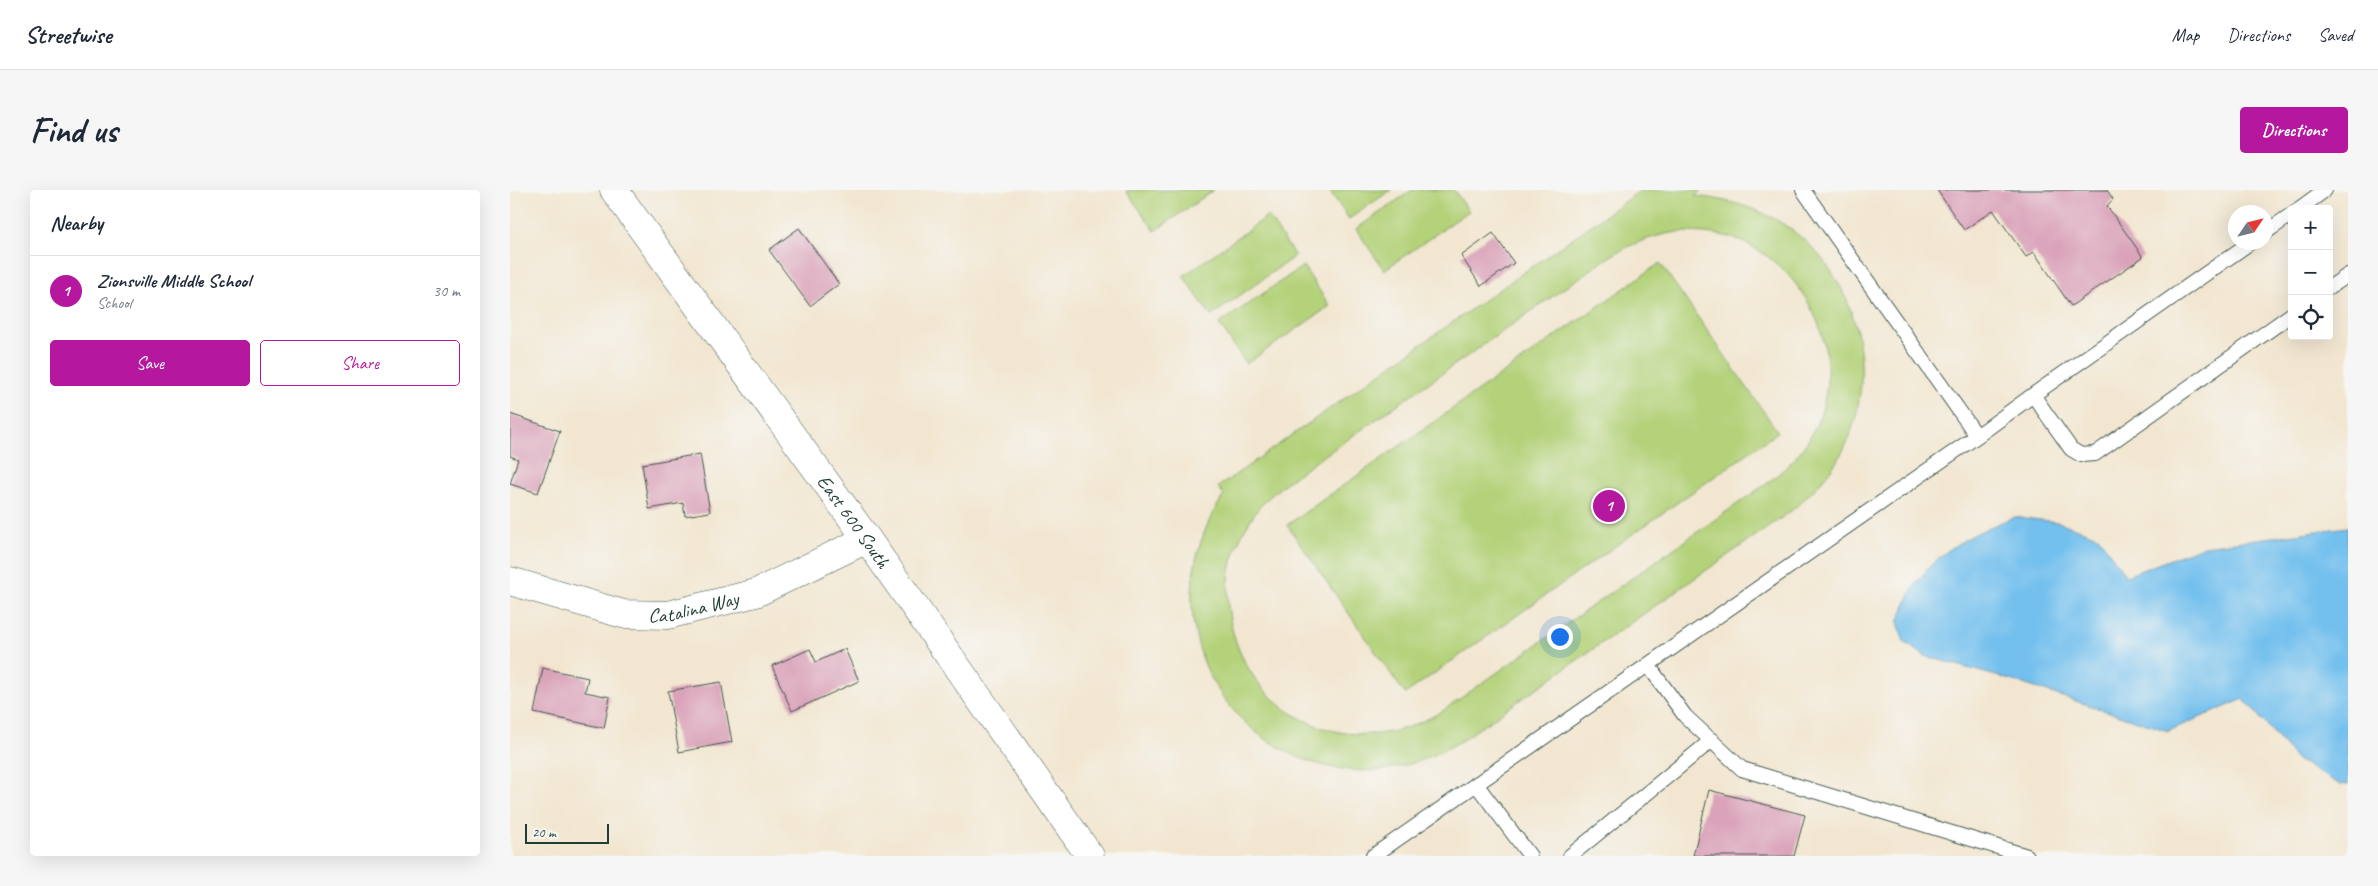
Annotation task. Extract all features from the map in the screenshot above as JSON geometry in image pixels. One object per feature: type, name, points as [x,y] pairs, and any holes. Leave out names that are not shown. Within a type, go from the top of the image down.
[{"type":"street","name":"East 600 South","points":[[614,190],[867,539],[1090,856]]},
{"type":"street","name":"Catalina Way","points":[[510,581],[623,614],[668,615],[756,593],[867,539]]},
{"type":"lane","points":[[1804,190],[1977,436]]},
{"type":"lane","points":[[2304,205],[2325,190]]},
{"type":"lane","points":[[2273,227],[2288,217]]},
{"type":"lane","points":[[1373,856],[1977,436],[2240,250]]},
{"type":"lane","points":[[2333,285],[2348,275]]},
{"type":"lane","points":[[2033,395],[2071,449],[2082,455],[2095,454],[2288,317]]},
{"type":"lane","points":[[1648,665],[1685,716],[1742,768],[2027,856]]},
{"type":"lane","points":[[1570,856],[1712,740]]},
{"type":"lane","points":[[1476,784],[1530,856]]},
{"type":"green space","points":[[1214,190],[1155,231],[1126,191]]},
{"type":"green space","points":[[1329,190],[1391,190],[1349,219]]},
{"type":"green space","points":[[1412,190],[1454,190],[1469,211],[1384,270],[1356,229]]},
{"type":"green space","points":[[1641,190],[1702,190],[1695,196],[1732,202],[1767,215],[1797,234],[1821,257],[1840,285],[1853,316],[1860,349],[1861,383],[1856,417],[1839,458],[1813,491],[1790,512],[1461,741],[1434,755],[1407,765],[1363,771],[1339,769],[1305,760],[1259,734],[1231,708],[1211,677],[1198,642],[1192,606],[1194,568],[1205,531],[1224,495],[1218,487]],"holes":[[[1677,232],[1722,235],[1747,244],[1773,261],[1794,282],[1811,307],[1822,334],[1827,364],[1826,393],[1818,422],[1795,458],[1770,481],[1441,712],[1425,720],[1400,730],[1374,734],[1333,730],[1297,716],[1267,693],[1245,663],[1232,628],[1228,591],[1235,553],[1260,506],[1288,481],[1609,257],[1633,244]]]},
{"type":"green space","points":[[1268,216],[1295,256],[1211,316],[1183,276]]},
{"type":"green space","points":[[1660,263],[1778,432],[1405,694],[1287,525]]},
{"type":"green space","points":[[1303,266],[1330,306],[1246,364],[1219,324]]},
{"type":"water","points":[[2014,517],[2058,522],[2098,536],[2126,576],[2205,546],[2348,527],[2348,784],[2341,785],[2297,760],[2244,699],[2168,731],[2017,682],[1925,656],[1904,642],[1898,622],[1914,587],[1934,562],[1971,536]]},
{"type":"building","points":[[1937,190],[2107,190],[2113,199],[2107,206],[2143,257],[2071,306],[2034,252],[2026,257],[1993,210],[1964,230]]},
{"type":"building","points":[[799,228],[839,284],[810,306],[769,250]]},
{"type":"building","points":[[1493,233],[1514,263],[1481,286],[1461,256]]},
{"type":"building","points":[[510,414],[560,431],[538,493],[510,484],[518,459],[510,456]]},
{"type":"building","points":[[700,454],[710,512],[685,516],[683,503],[649,509],[642,464]]},
{"type":"building","points":[[810,649],[816,662],[845,649],[859,681],[792,711],[772,666]]},
{"type":"building","points":[[543,668],[588,678],[585,692],[610,697],[604,728],[534,713]]},
{"type":"building","points":[[721,682],[732,742],[679,752],[668,691]]},
{"type":"building","points":[[1709,790],[1805,815],[1794,856],[1693,856]]},
{"type":"place","name":"Zionsville Middle School","points":[[1609,506]]}]
